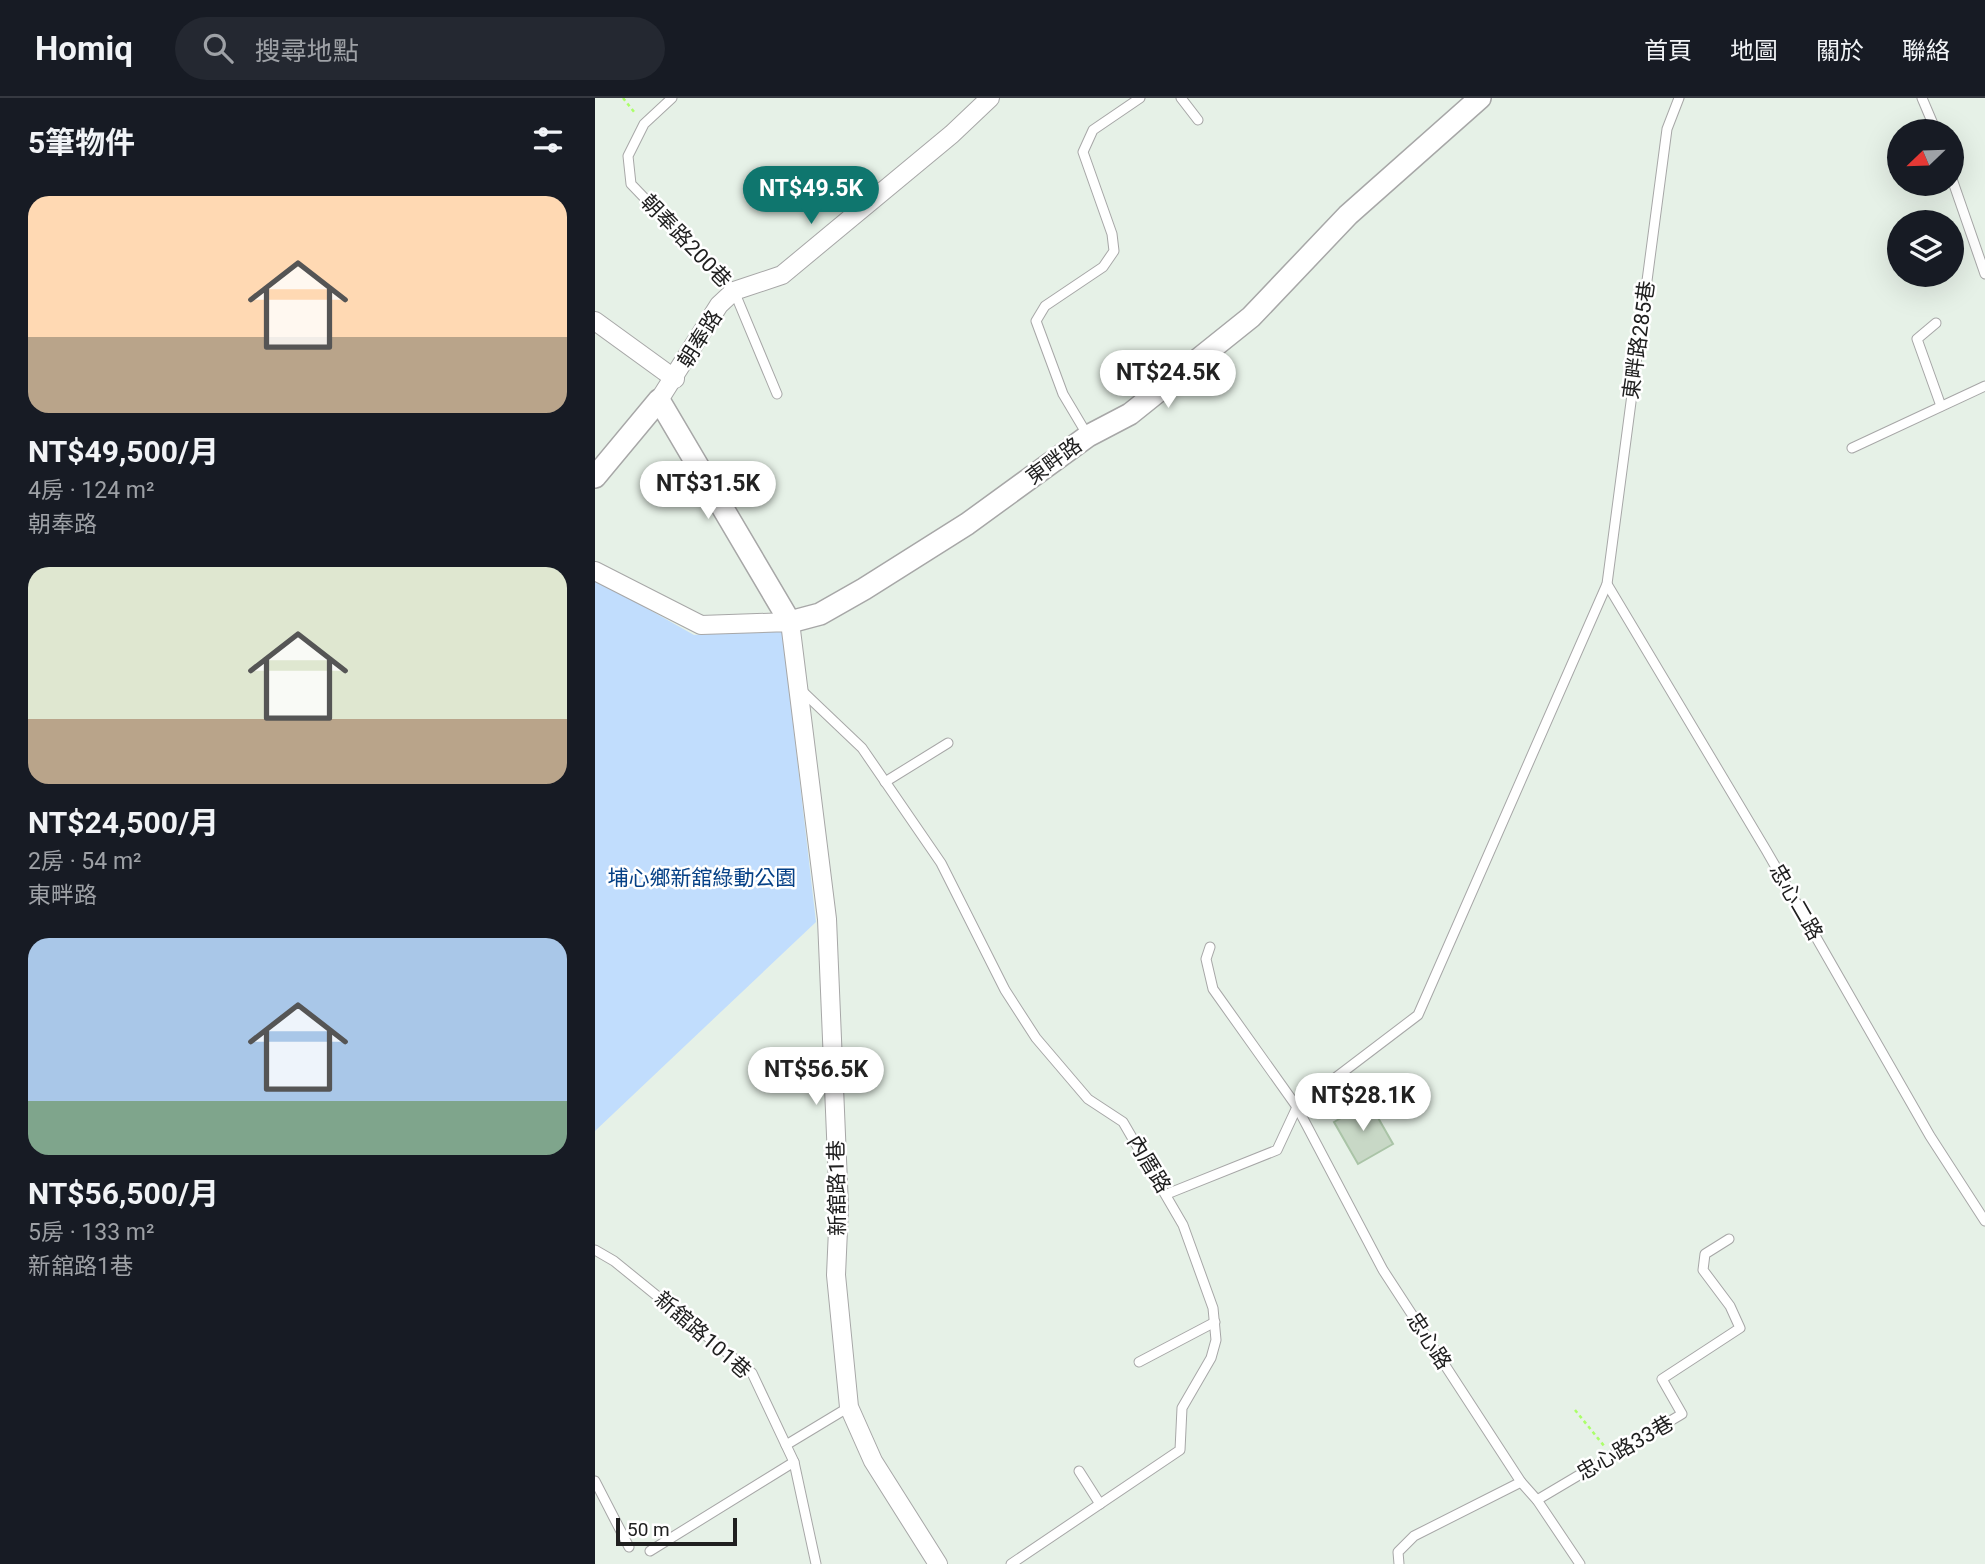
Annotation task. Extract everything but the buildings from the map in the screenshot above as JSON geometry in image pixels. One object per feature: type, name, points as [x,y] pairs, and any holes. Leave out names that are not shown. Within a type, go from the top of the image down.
[{"type":"street","name":"朝奉路","points":[[659,400],[675,379],[719,305],[734,291],[782,275],[952,134],[990,98]]},
{"type":"street","name":"東畔路","points":[[790,622],[820,614],[931,547],[1088,436],[1130,414],[1251,317],[1348,215],[1480,98]]},
{"type":"street","points":[[595,321],[675,379]]},
{"type":"street","points":[[595,477],[659,400],[790,622],[701,625],[595,571]]},
{"type":"street","name":"新舘路1巷","points":[[790,622],[827,919],[839,1207],[836,1275],[849,1407],[873,1461],[938,1564]]},
{"type":"lane","name":"朝奉路200巷","points":[[672,98],[644,124],[628,156],[631,184],[734,291],[777,394]]},
{"type":"lane","points":[[1088,436],[1063,394],[1036,321],[1045,306],[1103,267],[1114,251],[1112,234],[1083,152],[1093,130],[1140,98]]},
{"type":"lane","points":[[1181,98],[1198,120]]},
{"type":"lane","name":"東畔路285巷","points":[[1297,1107],[1418,1015],[1607,583],[1667,130],[1679,98]]},
{"type":"lane","points":[[1922,98],[1931,119]]},
{"type":"lane","points":[[1958,196],[1985,274]]},
{"type":"lane","points":[[1936,323],[1917,339],[1941,406]]},
{"type":"lane","points":[[1852,447],[1985,386]]},
{"type":"lane","name":"忠心二路","points":[[1607,583],[1766,850],[1930,1136],[1985,1221]]},
{"type":"lane","name":"內厝路","points":[[798,688],[862,748],[941,863],[1005,990],[1035,1038],[1088,1099],[1123,1122],[1167,1194],[1203,1275],[1213,1308],[1216,1340],[1211,1358],[1182,1408],[1181,1450],[1011,1564]]},
{"type":"lane","points":[[885,782],[948,743]]},
{"type":"lane","name":"忠心路","points":[[1210,947],[1206,959],[1213,989],[1297,1107],[1383,1270],[1521,1482],[1537,1500],[1580,1564]]},
{"type":"lane","points":[[1167,1194],[1277,1150],[1297,1107]]},
{"type":"lane","name":"忠心路33巷","points":[[1537,1500],[1682,1414],[1663,1380],[1739,1328],[1730,1306],[1703,1270],[1705,1254],[1729,1239]]},
{"type":"lane","name":"新舘路101巷","points":[[595,1250],[614,1261],[752,1373],[794,1462],[816,1564]]},
{"type":"lane","points":[[1139,1362],[1215,1322]]},
{"type":"lane","points":[[786,1446],[849,1407]]},
{"type":"lane","points":[[650,1551],[794,1462]]},
{"type":"lane","points":[[1079,1471],[1100,1504]]},
{"type":"lane","points":[[595,1481],[629,1547]]},
{"type":"lane","points":[[1399,1564],[1398,1552],[1414,1536],[1521,1482]]},
{"type":"path","points":[[623,98],[644,124]]},
{"type":"path","points":[[1575,1410],[1611,1455]]},
{"type":"green space","name":"埔心鄉新舘綠動公園","points":[[595,579],[694,635],[782,628],[816,922],[595,1131]]}]
